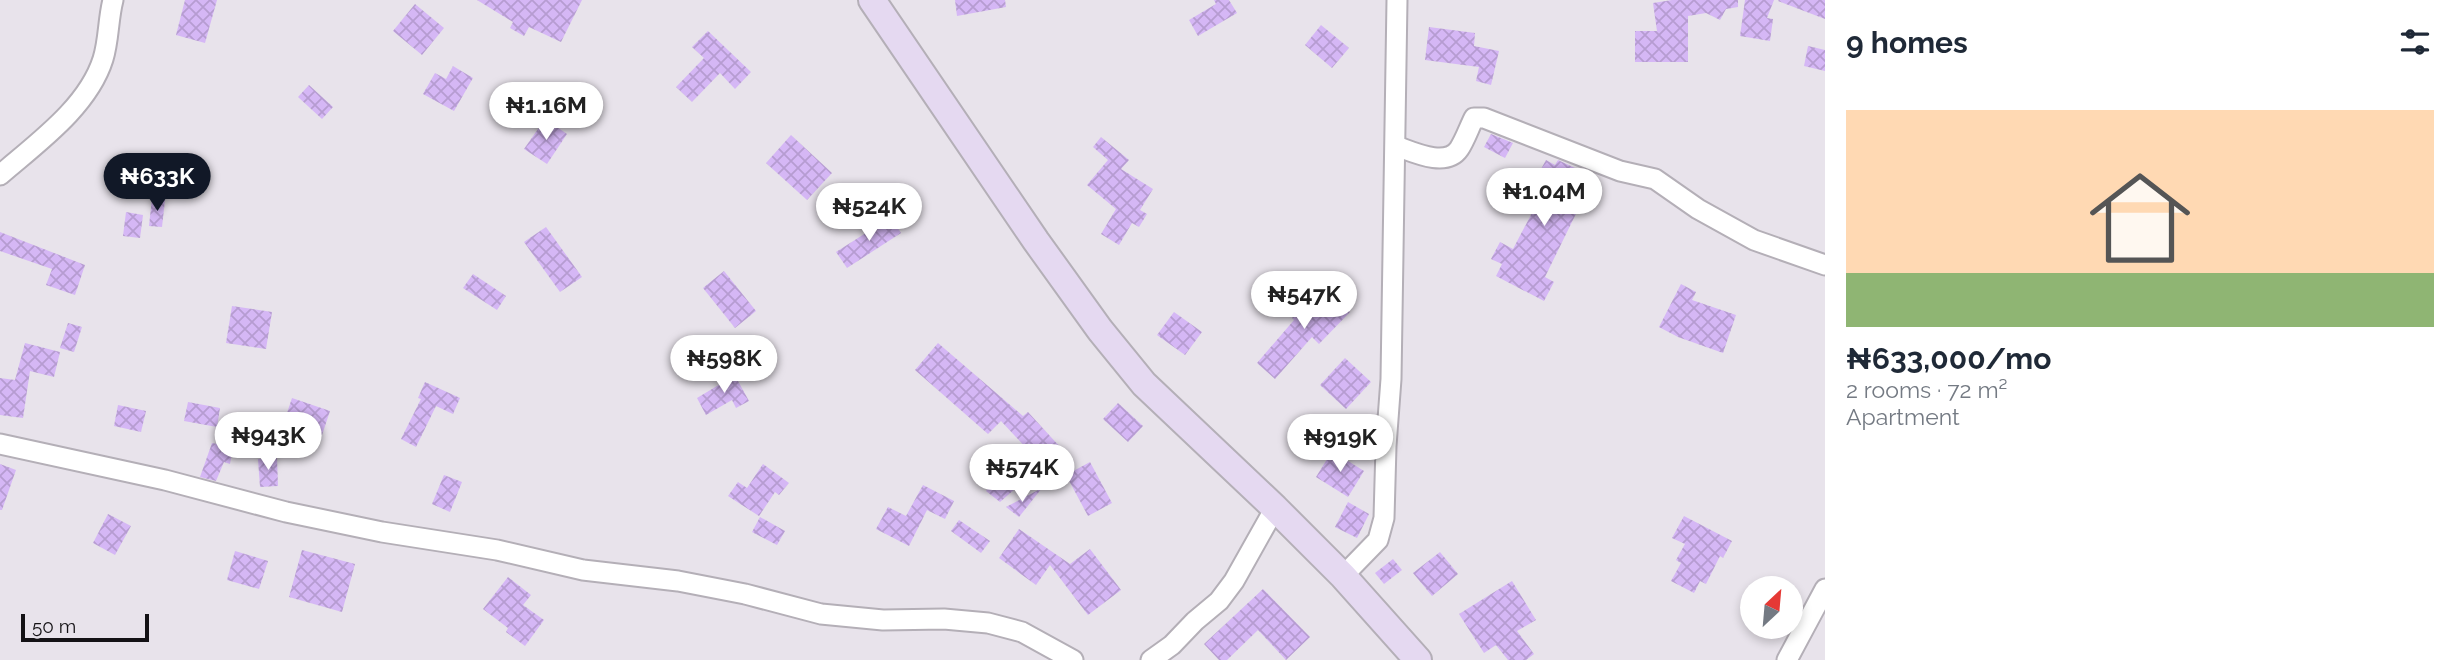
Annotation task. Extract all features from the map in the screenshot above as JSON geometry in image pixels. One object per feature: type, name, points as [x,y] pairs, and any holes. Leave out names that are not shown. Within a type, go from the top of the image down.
[{"type":"main road","points":[[872,0],[1100,330],[1144,384],[1343,576],[1418,660]]},
{"type":"street","points":[[0,175],[77,103],[97,75],[104,57],[113,0]]},
{"type":"street","points":[[1343,576],[1378,540],[1384,518],[1391,379],[1396,0]]},
{"type":"street","points":[[1396,146],[1425,156],[1445,158],[1458,152],[1474,118],[1484,118],[1620,170],[1655,179],[1698,209],[1754,240],[1825,265]]},
{"type":"street","points":[[0,444],[152,477],[314,518],[497,550],[583,570],[678,581],[745,594],[821,614],[883,620],[944,619],[988,623],[1022,632],[1073,660]]},
{"type":"street","points":[[1151,660],[1172,645],[1219,601],[1234,581],[1275,508]]},
{"type":"street","points":[[1787,660],[1825,589]]},
{"type":"building","points":[[185,0],[217,0],[205,43],[176,35]]},
{"type":"building","points":[[477,0],[582,0],[561,42],[529,27],[524,36],[510,28],[513,22]]},
{"type":"building","points":[[955,0],[1005,0],[1006,7],[957,16]]},
{"type":"building","points":[[1214,0],[1229,0],[1237,13],[1198,36],[1189,20],[1216,4]]},
{"type":"building","points":[[1672,0],[1738,0],[1738,7],[1726,9],[1720,20],[1706,13],[1688,16],[1688,62],[1635,62],[1635,31],[1657,31],[1653,3]]},
{"type":"building","points":[[1745,0],[1774,0],[1767,18],[1773,19],[1770,41],[1740,36]]},
{"type":"building","points":[[1825,0],[1825,19],[1778,1]]},
{"type":"building","points":[[415,4],[444,28],[422,55],[393,31]]},
{"type":"building","points":[[1321,25],[1349,48],[1332,68],[1305,45]]},
{"type":"building","points":[[1429,27],[1475,33],[1474,46],[1499,51],[1491,85],[1476,81],[1479,67],[1425,60]]},
{"type":"building","points":[[708,31],[751,72],[735,89],[720,73],[692,102],[676,87],[704,58],[692,47]]},
{"type":"building","points":[[1808,46],[1825,50],[1825,71],[1804,66]]},
{"type":"building","points":[[453,66],[473,78],[454,111],[423,94],[435,73],[446,79]]},
{"type":"building","points":[[309,85],[333,107],[322,119],[298,97]]},
{"type":"building","points":[[545,119],[567,134],[547,164],[524,149]]},
{"type":"building","points":[[1491,134],[1513,143],[1505,158],[1484,147]]},
{"type":"building","points":[[791,135],[832,173],[807,200],[766,163]]},
{"type":"building","points":[[1101,137],[1129,160],[1121,169],[1153,189],[1140,210],[1147,214],[1139,227],[1132,223],[1119,245],[1101,234],[1116,209],[1087,185],[1108,160],[1093,147]]},
{"type":"building","points":[[1546,160],[1555,165],[1558,160],[1594,177],[1545,277],[1554,282],[1544,301],[1496,276],[1502,264],[1491,259],[1500,242],[1513,249],[1532,213],[1533,207],[1523,202]]},
{"type":"building","points":[[152,198],[165,200],[162,227],[149,226]]},
{"type":"building","points":[[126,212],[143,215],[140,238],[123,236]]},
{"type":"building","points":[[891,217],[901,233],[847,268],[836,252]]},
{"type":"building","points":[[546,227],[582,277],[560,292],[524,242]]},
{"type":"building","points":[[0,232],[85,265],[75,295],[46,285],[52,269],[0,251]]},
{"type":"building","points":[[724,271],[756,311],[735,328],[703,288]]},
{"type":"building","points":[[473,274],[506,296],[497,310],[463,288]]},
{"type":"building","points":[[1681,284],[1696,292],[1692,300],[1736,315],[1723,353],[1678,337],[1659,327]]},
{"type":"building","points":[[1322,286],[1350,312],[1319,344],[1312,337],[1275,379],[1257,363],[1294,320],[1292,318]]},
{"type":"building","points":[[232,306],[272,312],[266,349],[226,343]]},
{"type":"building","points":[[1174,312],[1202,332],[1185,355],[1157,335]]},
{"type":"building","points":[[68,323],[82,327],[74,352],[60,348]]},
{"type":"building","points":[[25,343],[60,352],[54,377],[30,371],[23,418],[0,415],[0,378],[15,380]]},
{"type":"building","points":[[938,343],[1023,416],[1028,412],[1061,448],[1042,465],[1001,421],[988,434],[915,370]]},
{"type":"building","points":[[1345,358],[1371,382],[1346,409],[1320,385]]},
{"type":"building","points":[[733,372],[749,401],[736,408],[732,400],[706,415],[697,398],[722,383],[720,380]]},
{"type":"building","points":[[425,382],[460,398],[453,414],[436,406],[416,447],[401,439],[421,399],[418,398]]},
{"type":"building","points":[[292,398],[330,411],[322,435],[284,422]]},
{"type":"building","points":[[188,402],[220,408],[217,427],[184,421]]},
{"type":"building","points":[[1118,403],[1143,426],[1128,442],[1103,419]]},
{"type":"building","points":[[118,405],[146,411],[141,432],[114,426]]},
{"type":"building","points":[[212,443],[233,447],[230,464],[224,462],[216,481],[200,477]]},
{"type":"building","points":[[1332,451],[1364,471],[1348,497],[1316,477]]},
{"type":"building","points":[[277,458],[278,486],[260,487],[258,459]]},
{"type":"building","points":[[1090,462],[1112,503],[1088,516],[1066,475]]},
{"type":"building","points":[[0,464],[16,470],[2,510],[0,510]]},
{"type":"building","points":[[763,464],[789,483],[779,495],[775,492],[759,516],[728,496],[738,482],[747,488]]},
{"type":"building","points":[[1004,467],[1023,482],[1000,502],[986,491]]},
{"type":"building","points":[[444,475],[462,482],[450,512],[432,504]]},
{"type":"building","points":[[923,485],[954,501],[945,519],[927,510],[909,546],[876,529],[888,507],[906,516]]},
{"type":"building","points":[[1042,488],[1019,517],[1006,507]]},
{"type":"building","points":[[1348,502],[1369,514],[1357,538],[1335,527]]},
{"type":"building","points":[[108,514],[131,526],[115,555],[93,543]]},
{"type":"building","points":[[1684,516],[1732,541],[1723,558],[1720,556],[1706,584],[1700,581],[1694,593],[1671,581],[1681,563],[1676,560],[1685,544],[1672,538]]},
{"type":"building","points":[[760,517],[785,531],[777,545],[752,532]]},
{"type":"building","points":[[959,520],[990,541],[981,553],[951,531]]},
{"type":"building","points":[[1019,529],[1070,564],[1090,549],[1121,590],[1088,615],[1050,565],[1036,585],[999,558]]},
{"type":"building","points":[[302,550],[355,564],[342,612],[289,597]]},
{"type":"building","points":[[235,551],[268,561],[259,589],[227,580]]},
{"type":"building","points":[[1440,552],[1458,574],[1432,596],[1413,573]]},
{"type":"building","points":[[1393,559],[1402,570],[1384,584],[1375,573]]},
{"type":"building","points":[[508,577],[531,595],[523,605],[544,620],[525,646],[506,632],[508,628],[483,609]]},
{"type":"building","points":[[1512,581],[1536,620],[1517,631],[1534,654],[1526,660],[1508,660],[1496,645],[1484,653],[1459,614]]},
{"type":"building","points":[[1263,589],[1310,637],[1286,660],[1258,630],[1227,660],[1219,660],[1204,644]]}]
